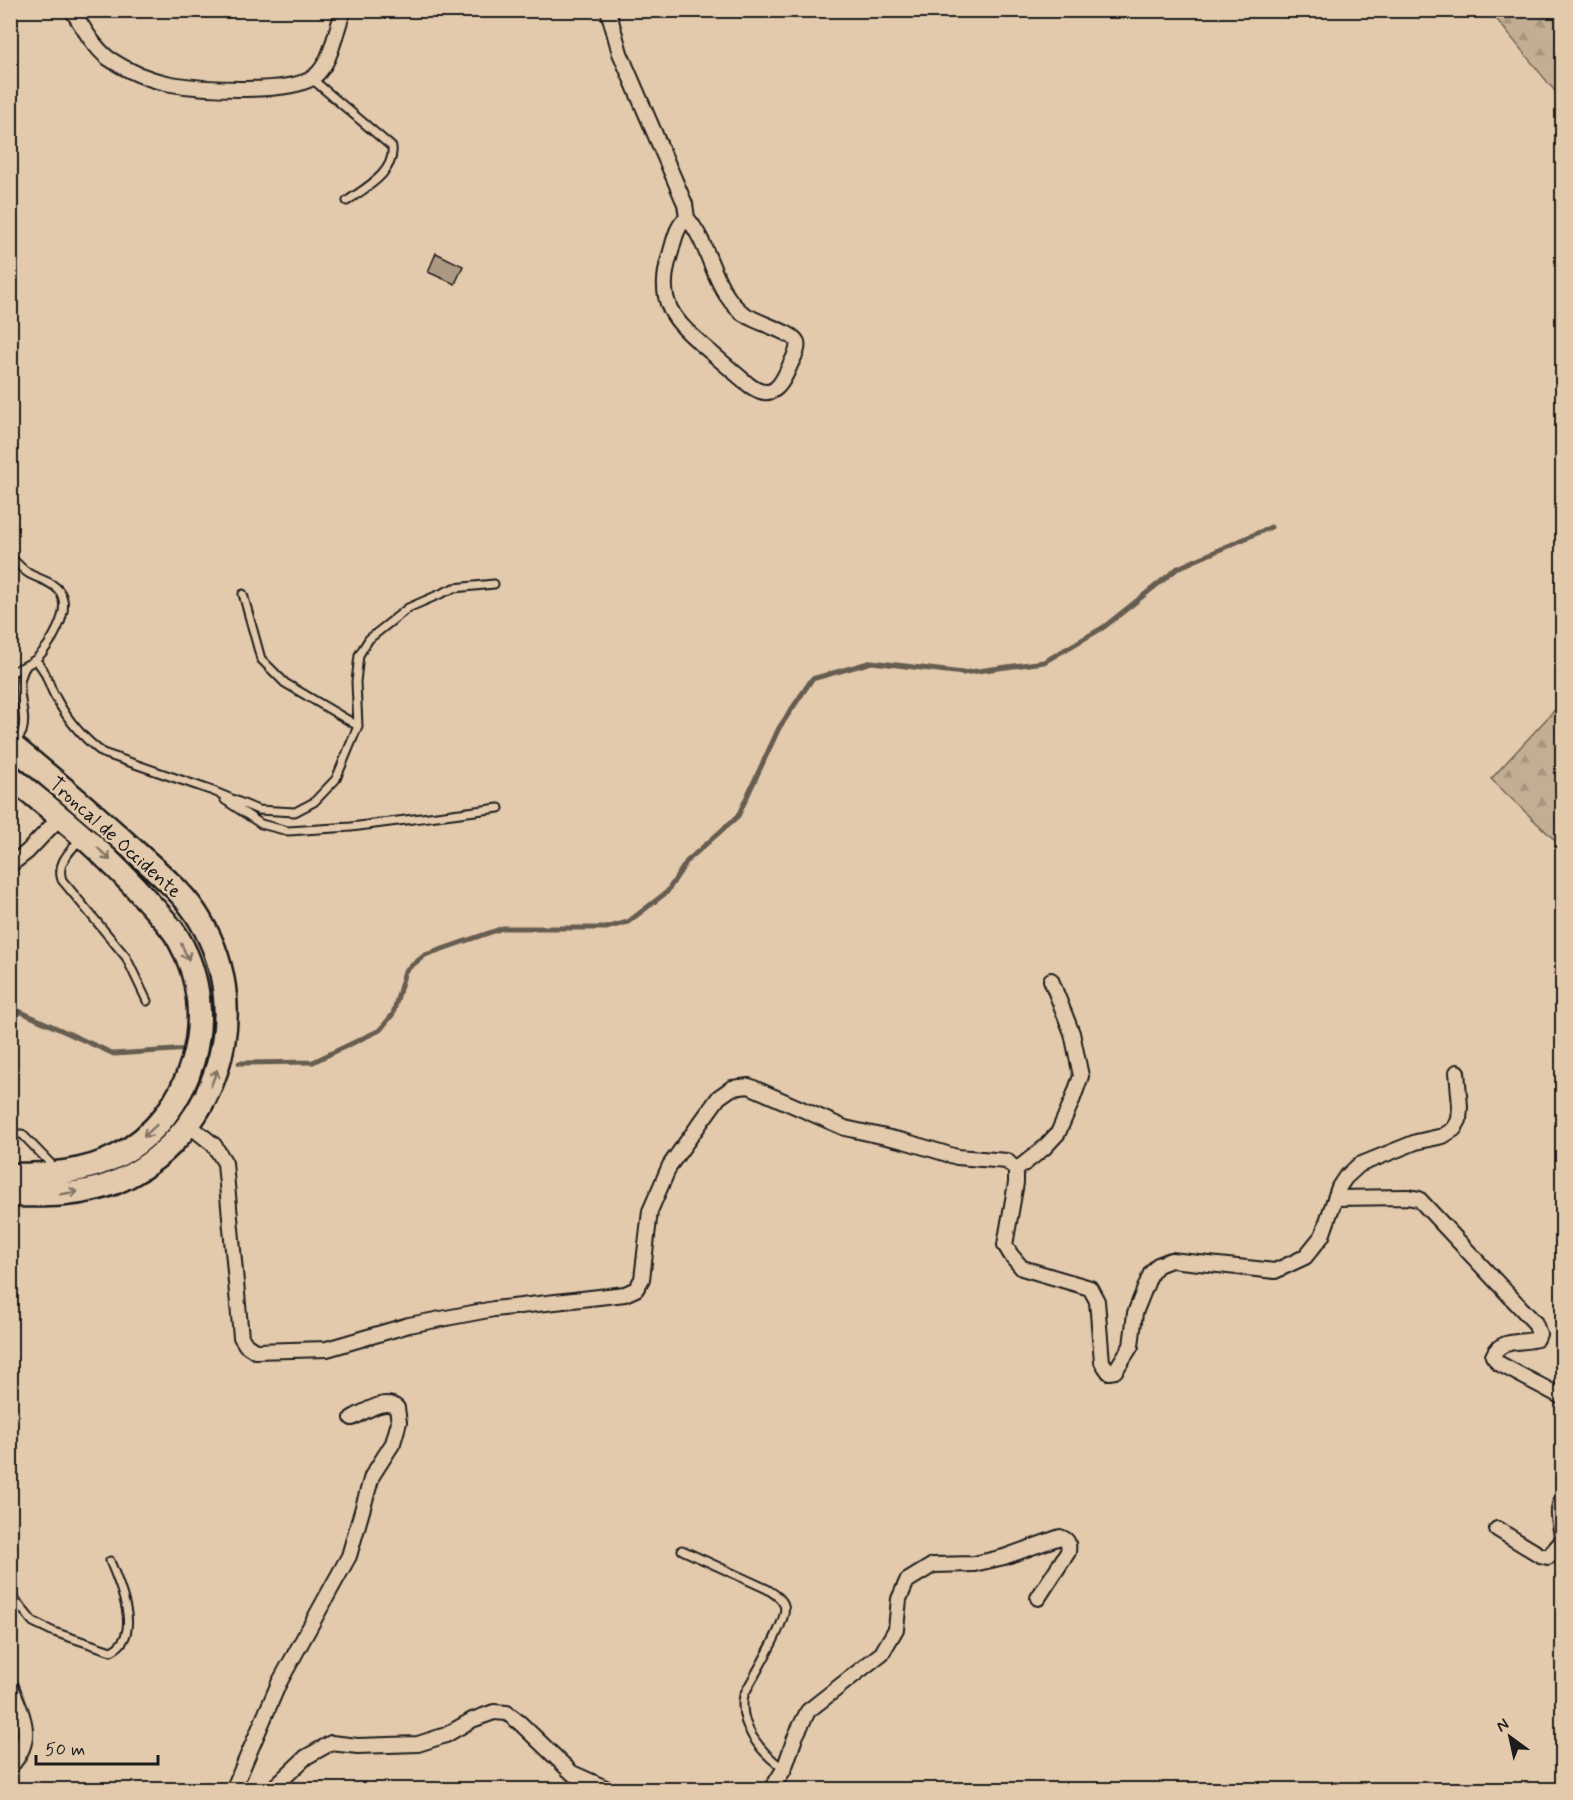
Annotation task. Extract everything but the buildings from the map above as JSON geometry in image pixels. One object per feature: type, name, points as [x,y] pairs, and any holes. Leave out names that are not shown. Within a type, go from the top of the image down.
[{"type":"highway","name":"Troncal de Occidente","points":[[10,1195],[44,1196],[94,1189],[113,1183],[153,1160],[189,1125],[205,1100],[223,1052],[227,1010],[222,970],[199,918],[181,894],[78,799],[12,745]]},
{"type":"highway","name":"Troncal de Occidente","points":[[10,776],[84,835],[129,878],[167,921],[179,940],[193,972],[199,1005],[196,1051],[190,1072],[168,1113],[144,1137],[116,1157],[60,1173],[10,1175]]},
{"type":"street","points":[[72,10],[106,56],[144,76],[170,84],[237,89],[291,86],[312,79],[325,65],[344,10]]},
{"type":"street","points":[[608,10],[620,54],[679,188],[687,218],[702,242],[720,286],[734,306],[753,320],[787,333],[797,342],[797,349],[782,382],[774,390],[767,393],[757,391],[682,327],[672,314],[666,299],[664,284],[666,267],[679,227],[687,218]]},
{"type":"street","points":[[10,865],[27,852],[61,816]]},
{"type":"street","points":[[1016,1170],[1044,1148],[1058,1132],[1080,1076],[1072,1033],[1051,980]]},
{"type":"street","points":[[189,1125],[214,1145],[225,1163],[241,1337],[246,1345],[255,1351],[327,1349],[409,1325],[494,1309],[625,1294],[636,1288],[642,1279],[650,1211],[670,1165],[719,1097],[732,1088],[748,1086],[845,1128],[957,1156],[1007,1161],[1016,1170],[1016,1183],[1005,1245],[1022,1268],[1090,1288],[1097,1301],[1102,1362],[1109,1371],[1115,1371],[1121,1365],[1131,1346],[1135,1313],[1151,1273],[1158,1265],[1171,1260],[1275,1271],[1305,1257],[1322,1236],[1335,1198],[1345,1178],[1359,1165],[1416,1142],[1443,1136],[1454,1129],[1459,1120],[1460,1106],[1457,1072]]},
{"type":"street","points":[[1335,1198],[1407,1197],[1419,1199],[1535,1323],[1539,1334],[1537,1339],[1504,1344],[1496,1348],[1493,1356],[1498,1363],[1563,1397]]},
{"type":"street","points":[[233,1790],[279,1683],[349,1556],[372,1476],[393,1443],[399,1422],[398,1408],[388,1403],[352,1418]]},
{"type":"street","points":[[1497,1529],[1540,1555],[1548,1557],[1562,1541],[1558,1512],[1563,1500]]},
{"type":"street","points":[[771,1790],[784,1769],[796,1735],[808,1711],[882,1653],[896,1629],[899,1599],[907,1581],[933,1565],[974,1564],[1004,1557],[1051,1539],[1060,1537],[1066,1539],[1069,1544],[1068,1552],[1038,1598]]},
{"type":"street","points":[[10,1683],[27,1730],[22,1752],[10,1767]]},
{"type":"street","points":[[271,1790],[306,1757],[331,1743],[358,1746],[418,1744],[494,1712],[507,1713],[520,1723],[572,1773],[610,1790]]},
{"type":"lane","points":[[312,79],[392,147],[393,155],[383,175],[347,201]]},
{"type":"lane","points":[[10,557],[26,572],[53,586],[60,592],[64,603],[64,614],[59,626],[35,660],[10,673]]},
{"type":"lane","points":[[35,660],[45,671],[55,696],[70,719],[103,753],[213,791],[258,810],[295,812],[314,802],[336,779],[358,726],[356,682],[359,656],[369,639],[408,608],[454,588],[494,584]]},
{"type":"lane","points":[[243,594],[261,659],[285,683],[358,726]]},
{"type":"lane","points":[[12,745],[22,731],[23,718],[19,685],[26,665]]},
{"type":"lane","points":[[213,791],[261,824],[288,831],[351,827],[499,808]]},
{"type":"lane","points":[[84,835],[62,862],[59,873],[62,880],[126,957],[147,1000]]},
{"type":"lane","points":[[10,1134],[22,1134],[60,1173]]},
{"type":"lane","points":[[682,1550],[767,1589],[780,1598],[785,1605],[784,1620],[744,1695],[742,1707],[743,1716],[758,1743],[774,1762],[784,1769]]},
{"type":"lane","points":[[10,1594],[33,1622],[54,1632],[111,1651],[118,1648],[124,1639],[128,1609],[110,1561]]},
{"type":"green space","points":[[1490,11],[1562,11],[1562,100]]},
{"type":"green space","points":[[1562,702],[1562,847],[1491,779]]},
{"type":"waterway","points":[[239,1063],[313,1062],[380,1030],[393,1014],[405,971],[425,955],[503,928],[606,928],[628,922],[667,892],[687,861],[738,816],[779,728],[812,679],[872,662],[963,673],[1044,662],[1104,627],[1178,568],[1271,527]]},
{"type":"waterway","points":[[10,1007],[114,1054],[190,1049]]}]
